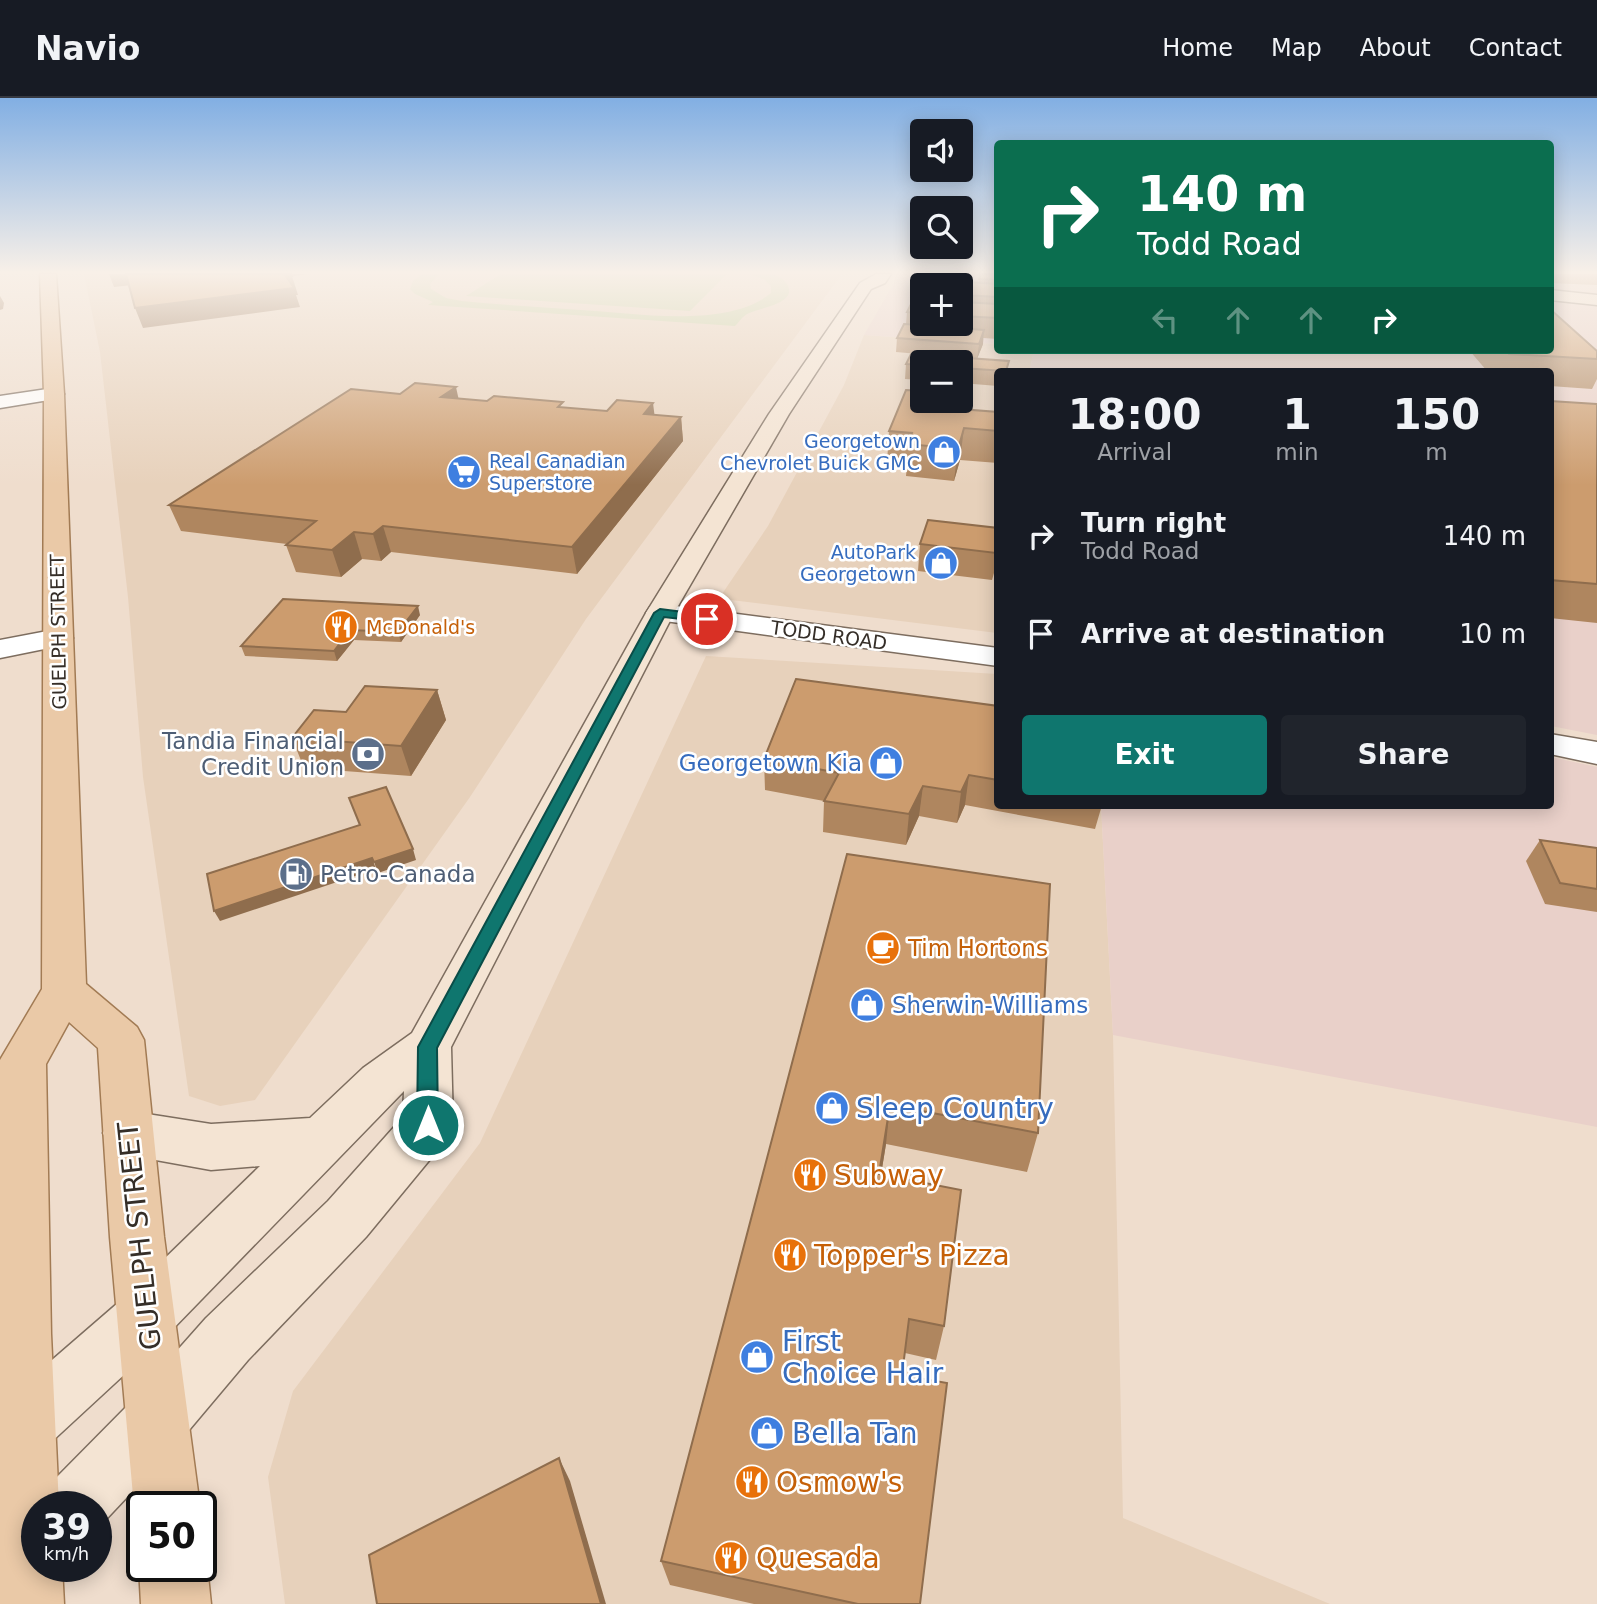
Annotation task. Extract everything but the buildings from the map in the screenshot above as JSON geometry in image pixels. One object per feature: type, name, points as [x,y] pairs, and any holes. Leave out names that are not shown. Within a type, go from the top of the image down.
[{"type":"main road","name":"GUELPH STREET","points":[[52,344],[64,991],[121,1040],[165,1491]]},
{"type":"main road","points":[[12,1437],[146,1316],[380,1083],[428,1047],[660,613],[779,414],[826,344]]},
{"type":"main road","points":[[21,1545],[12,1437],[22,1063],[64,991]]},
{"type":"main road","points":[[88,1491],[157,1420],[226,1339],[347,1219],[428,1125],[428,1047]]},
{"type":"main road","points":[[128,1133],[211,1147],[322,1140]]},
{"type":"main road","points":[[174,1582],[176,1604]]},
{"type":"street","points":[[0,401],[54,394]]},
{"type":"street","name":"TODD ROAD","points":[[660,613],[994,656]]},
{"type":"street","points":[[0,649],[58,638]]},
{"type":"street","points":[[1554,745],[1597,753]]},
{"type":"shaded area","points":[[98,344],[790,344],[586,619],[470,797],[255,1100],[220,1106],[189,1096],[143,777],[128,597]]},
{"type":"shaded area","points":[[860,344],[994,344],[994,354],[1033,354],[1030,368],[994,368],[994,633],[731,600],[722,594],[768,526],[844,385]]},
{"type":"shaded area","points":[[1554,344],[1597,344],[1597,735],[1554,727],[1554,368],[1030,368],[1033,354],[1554,354]]},
{"type":"shaded area","points":[[706,656],[994,674],[994,809],[1101,809],[1113,1035],[1123,1518],[1330,1604],[285,1604],[268,1477],[293,1391],[480,1143]]},
{"type":"shaded area","points":[[1554,758],[1597,767],[1597,1127],[1113,1035],[1101,809],[1554,809]]},
{"type":"place","name":"Georgetown Chevrolet Buick GMC","points":[[944,452]]},
{"type":"place","name":"Real Canadian Superstore","points":[[464,472]]},
{"type":"place","name":"AutoPark Georgetown","points":[[941,563]]},
{"type":"place","name":"McDonald's","points":[[341,627]]},
{"type":"place","name":"Tandia Financial Credit Union","points":[[368,754]]},
{"type":"place","name":"Georgetown Kia","points":[[886,763]]},
{"type":"place","name":"Petro-Canada","points":[[296,874]]},
{"type":"place","name":"Tim Hortons","points":[[883,948]]},
{"type":"place","name":"Sherwin-Williams","points":[[867,1005]]},
{"type":"place","name":"Sleep Country","points":[[832,1108]]},
{"type":"place","name":"Subway","points":[[810,1175]]},
{"type":"place","name":"Topper's Pizza","points":[[790,1255]]},
{"type":"place","name":"First Choice Hair","points":[[757,1357]]},
{"type":"place","name":"Bella Tan","points":[[767,1433]]},
{"type":"place","name":"Osmow's","points":[[752,1482]]},
{"type":"place","name":"Quesada","points":[[731,1558]]},
{"type":"route","points":[[428,1125],[428,1047],[660,613],[707,619]]}]
